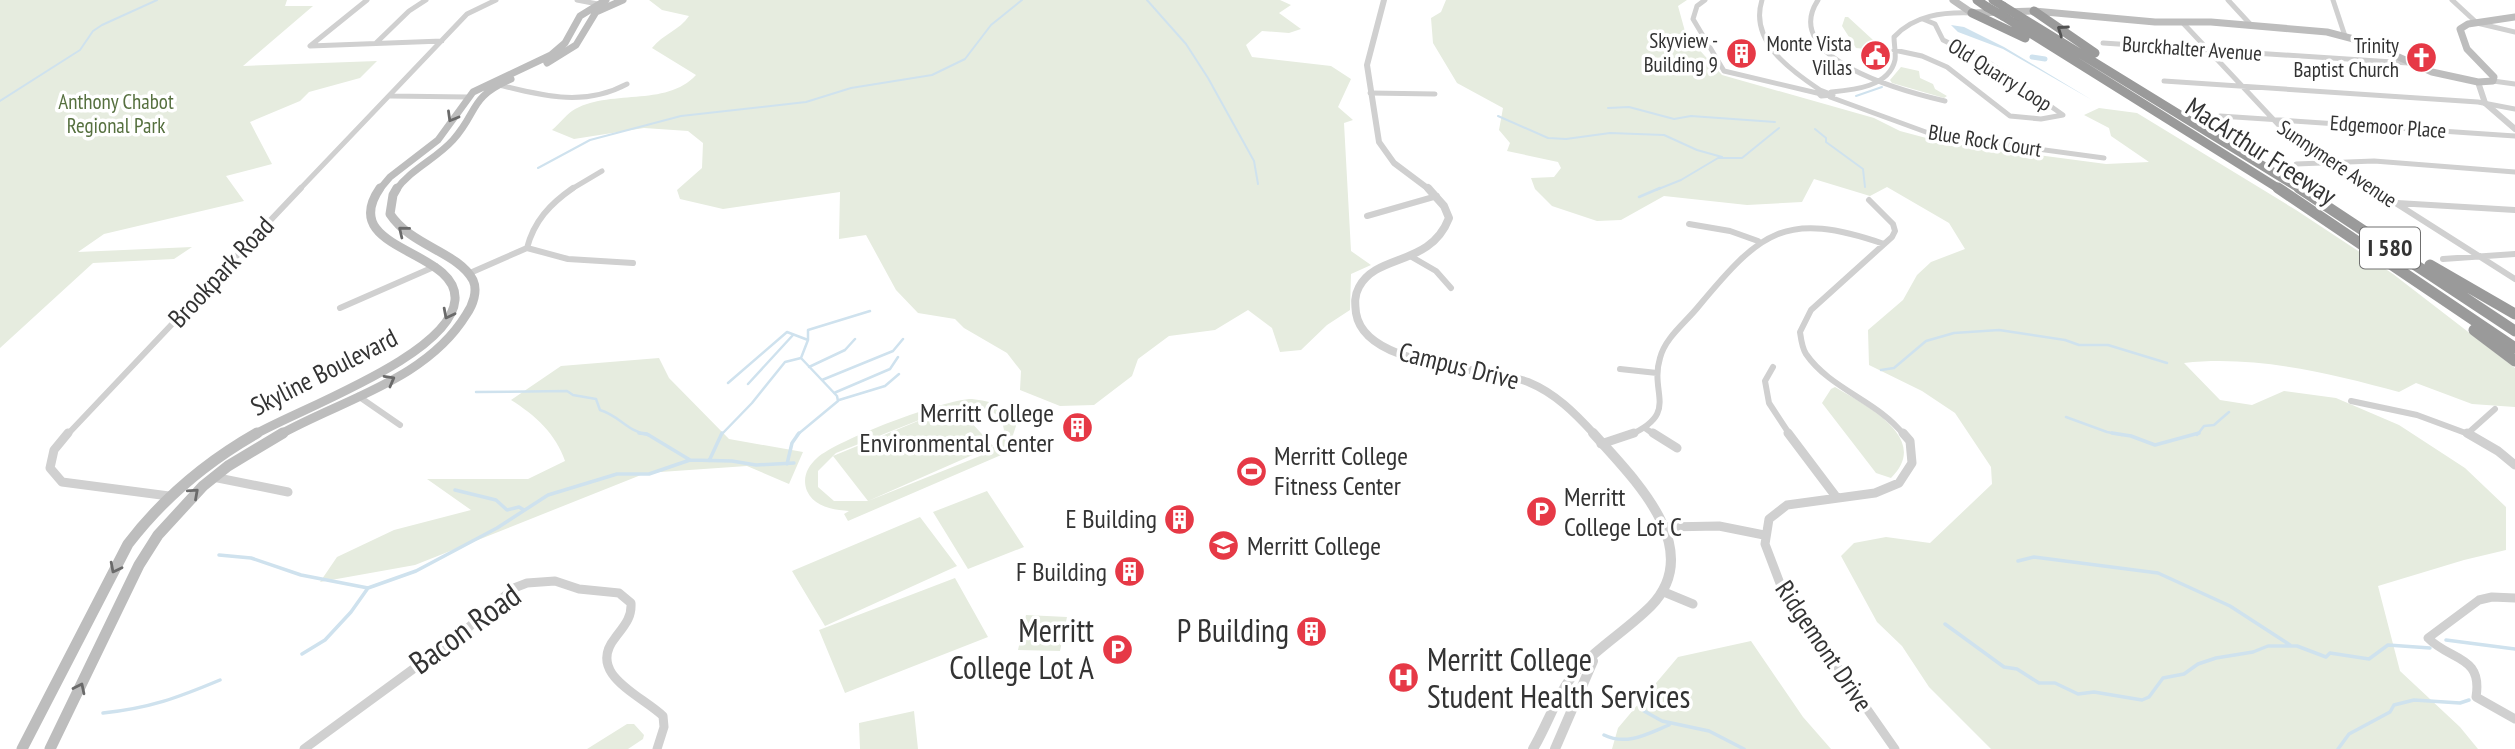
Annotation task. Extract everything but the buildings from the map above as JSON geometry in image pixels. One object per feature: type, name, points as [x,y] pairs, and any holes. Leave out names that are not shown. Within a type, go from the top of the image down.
[{"type":"highway","name":"MacArthur Freeway","points":[[1977,0],[1990,3],[2003,11],[2215,147],[2515,348]]},
{"type":"highway","name":"MacArthur Freeway","points":[[2003,11],[2019,16],[2265,166],[2515,331]]},
{"type":"highway","points":[[2034,11],[2163,99],[2174,111]]},
{"type":"highway","points":[[1972,13],[2038,45],[2215,147]]},
{"type":"highway","points":[[2265,166],[2515,314]]},
{"type":"highway","points":[[2388,263],[2406,281],[2515,361]]},
{"type":"main road","name":"Skyline Boulevard","points":[[22,749],[128,544],[150,514],[218,456],[283,419],[382,372],[428,342],[447,320],[456,298],[453,283],[446,271],[389,243],[373,225],[372,206],[382,186],[438,140],[467,97],[494,80],[545,58],[561,47],[579,17],[604,3],[623,0]]},
{"type":"main road","points":[[1953,0],[1972,13],[2034,11],[2250,25],[2345,36],[2376,47],[2408,63],[2446,76],[2478,82],[2493,80],[2494,77],[2466,47],[2459,34],[2463,27],[2515,17]]},
{"type":"main road","name":"Skyline Boulevard","points":[[50,749],[155,537],[186,500],[212,477],[258,444],[359,396],[420,362],[458,329],[470,311],[475,294],[470,273],[453,257],[406,236],[396,228],[391,218],[390,202],[405,179],[453,141],[476,102],[499,85],[574,48],[593,15],[604,3]]},
{"type":"street","points":[[367,0],[349,12],[310,47],[442,41]]},
{"type":"street","points":[[375,44],[409,11],[426,0]]},
{"type":"street","name":"Brookpark Road","points":[[169,496],[62,482],[50,468],[50,460],[69,432],[471,10],[496,0]]},
{"type":"street","points":[[577,0],[604,3]]},
{"type":"street","points":[[1384,0],[1367,65],[1382,151],[1398,168],[1437,196]]},
{"type":"street","name":"Blue Rock Court","points":[[1705,0],[1698,6],[1693,19],[1724,71],[1831,95],[1934,135],[2104,158]]},
{"type":"street","points":[[1762,0],[1756,14],[1761,33],[1790,68],[1819,92]]},
{"type":"street","points":[[1818,0],[1809,17],[1816,37],[1839,62],[1856,73],[1945,101]]},
{"type":"street","points":[[2228,0],[2250,25]]},
{"type":"street","points":[[2333,0],[2334,11],[2346,32],[2345,36]]},
{"type":"street","points":[[2452,0],[2477,23],[2515,32]]},
{"type":"street","points":[[1831,95],[1879,81],[1892,69],[1897,33],[1907,25],[1926,18],[1972,13]]},
{"type":"street","name":"Old Quarry Loop","points":[[1894,50],[1922,55],[1953,70],[2010,116],[2041,119],[2063,115],[1991,64],[1943,40],[1935,24],[1926,18]]},
{"type":"street","name":"Sunnymere Avenue","points":[[2182,22],[2270,119],[2288,135],[2515,279]]},
{"type":"street","name":"Burckhalter Avenue","points":[[2102,43],[2408,63]]},
{"type":"street","points":[[2493,80],[2515,84]]},
{"type":"street","points":[[2164,81],[2485,103],[2515,109]]},
{"type":"street","points":[[2478,82],[2485,103],[2515,130]]},
{"type":"street","points":[[499,85],[585,101],[606,96],[627,84]]},
{"type":"street","points":[[1370,93],[1435,94]]},
{"type":"street","points":[[390,96],[467,97]]},
{"type":"street","name":"Edgemoor Place","points":[[2220,116],[2515,136]]},
{"type":"street","points":[[2296,164],[2374,161],[2515,172]]},
{"type":"street","points":[[527,248],[535,226],[543,214],[562,197],[603,171]]},
{"type":"street","points":[[1367,216],[1437,196]]},
{"type":"street","name":"Campus Drive","points":[[1437,196],[1449,218],[1445,232],[1434,244],[1372,275],[1356,293],[1354,301],[1357,319],[1373,338],[1396,353],[1413,359],[1508,376],[1538,387],[1562,402],[1651,504],[1666,527],[1672,557],[1664,592],[1641,618],[1577,670],[1533,749]]},
{"type":"street","points":[[1666,527],[1719,526],[1764,536],[1770,518],[1784,506],[1879,491],[1896,484],[1911,469],[1914,459],[1912,445],[1904,430],[1881,409],[1821,370],[1803,346],[1801,337],[1804,318],[1811,310],[1895,231],[1893,223],[1869,200]]},
{"type":"street","points":[[2395,203],[2515,210]]},
{"type":"street","points":[[1689,224],[1730,231],[1758,241]]},
{"type":"street","points":[[1601,444],[1645,428],[1659,410],[1662,396],[1657,373],[1661,355],[1723,273],[1758,241],[1788,229],[1816,227],[1842,230],[1884,244]]},
{"type":"street","points":[[470,273],[527,248],[586,261],[633,263]]},
{"type":"street","points":[[2443,259],[2515,254]]},
{"type":"street","points":[[1410,256],[1436,271],[1451,288]]},
{"type":"street","points":[[340,309],[436,266]]},
{"type":"street","points":[[1773,366],[1765,381],[1769,403],[1837,498]]},
{"type":"street","points":[[1620,369],[1657,373]]},
{"type":"street","points":[[359,396],[400,425]]},
{"type":"street","points":[[2351,401],[2415,414],[2467,434],[2514,463]]},
{"type":"street","points":[[2467,434],[2495,409]]},
{"type":"street","points":[[1645,428],[1677,448]]},
{"type":"street","points":[[212,477],[288,492]]},
{"type":"street","name":"Ridgemont Drive","points":[[1764,536],[1769,562],[1781,586],[1895,749]]},
{"type":"street","name":"Bacon Road","points":[[304,749],[461,634],[514,588],[541,580],[555,581],[579,589],[619,593],[631,603],[630,619],[607,650],[605,664],[611,674],[663,716],[664,727],[657,749]]},
{"type":"street","points":[[1664,592],[1693,604]]},
{"type":"street","points":[[2515,598],[2482,597],[2469,604],[2447,625],[2433,631],[2428,638],[2473,670],[2479,684],[2476,697],[2515,719]]},
{"type":"street","name":"Campus Drive","points":[[1555,749],[1595,656]]},
{"type":"green space","name":"Anthony Chabot Regional Park","points":[[0,0],[287,0],[285,6],[313,6],[243,66],[377,61],[360,78],[309,92],[300,101],[250,122],[272,164],[226,176],[244,201],[104,234],[78,252],[192,247],[174,259],[93,263],[0,348]]},
{"type":"green space","points":[[649,0],[1280,0],[1291,5],[1279,13],[1301,29],[1289,33],[1262,31],[1246,45],[1252,57],[1331,66],[1351,79],[1338,107],[1353,120],[1344,123],[1351,251],[1371,265],[1351,274],[1350,310],[1327,325],[1301,350],[1280,352],[1272,328],[1248,310],[1215,330],[1169,336],[1138,359],[1132,376],[1094,405],[1060,406],[1020,390],[1021,371],[1007,353],[964,328],[955,319],[918,313],[896,290],[866,235],[839,239],[840,192],[723,209],[680,199],[677,190],[702,168],[703,143],[688,131],[644,128],[574,139],[552,130],[572,111],[586,104],[669,91],[684,85],[696,75],[652,48],[689,16],[662,10]]},
{"type":"green space","points":[[1446,0],[1687,0],[1678,6],[1686,35],[1722,75],[1874,118],[1900,131],[1945,143],[2106,164],[2149,162],[2111,136],[2109,128],[2084,115],[2099,108],[2137,113],[2296,210],[2393,274],[2515,368],[2515,407],[2472,404],[2416,383],[2399,392],[2292,367],[2238,361],[2184,363],[2220,400],[2252,405],[2284,391],[2336,398],[2399,425],[2465,468],[2506,507],[2506,550],[2378,586],[2400,671],[2460,727],[2478,749],[1991,749],[1929,687],[1902,646],[1877,622],[1841,556],[1854,543],[1886,537],[1930,543],[1992,484],[1991,467],[1955,413],[1922,391],[1869,365],[1868,330],[1903,300],[1917,275],[1931,262],[1965,249],[1949,223],[1887,187],[1870,196],[1814,179],[1802,202],[1747,205],[1664,196],[1621,220],[1597,221],[1552,206],[1535,189],[1531,178],[1554,177],[1561,168],[1558,162],[1507,151],[1510,143],[1499,130],[1503,108],[1457,83],[1433,43],[1431,18],[1441,12]]},
{"type":"green space","points":[[1845,17],[1885,51],[1856,48],[1842,26]]},
{"type":"green space","points":[[1901,67],[1919,71],[1920,78],[1933,84],[1935,89],[1947,96],[1944,98],[1892,83],[1890,80]]},
{"type":"green space","points":[[659,358],[669,378],[729,439],[803,452],[789,484],[747,466],[646,473],[415,565],[320,582],[337,557],[394,530],[471,510],[427,479],[528,479],[565,461],[544,426],[511,400],[561,366]]},
{"type":"green space","points":[[1835,387],[1877,413],[1899,436],[1904,449],[1902,463],[1891,478],[1876,473],[1822,403]]},
{"type":"green space","points":[[979,400],[1005,409],[1016,426],[1011,441],[1015,440],[1020,447],[848,521],[844,514],[849,511],[825,507],[810,496],[805,482],[806,473],[813,461],[828,450],[892,422],[958,401]],"holes":[[[956,406],[978,407],[995,413],[1004,430],[996,445],[980,456],[868,501],[993,446]],[[952,407],[833,456],[836,453]],[[833,456],[868,501],[834,501],[818,487],[818,471]]]},
{"type":"green space","points":[[987,491],[1024,547],[968,569],[933,512]]},
{"type":"green space","points":[[920,517],[957,566],[825,626],[792,571]]},
{"type":"green space","points":[[955,578],[988,637],[845,693],[819,630]]},
{"type":"green space","points":[[1026,615],[1067,617],[1060,651],[1018,650]]},
{"type":"green space","points":[[1751,641],[1803,717],[1831,749],[1612,749],[1618,728],[1678,657]]},
{"type":"green space","points":[[914,711],[918,749],[860,749],[859,723]]},
{"type":"green space","points":[[627,724],[634,724],[644,735],[643,739],[628,749],[587,749]]},
{"type":"water","points":[[1951,25],[1964,27],[2004,47],[2092,100],[2003,49],[1958,32]]},
{"type":"waterway","points":[[0,101],[80,50],[93,31],[102,25],[157,0]]},
{"type":"waterway","points":[[538,168],[590,140],[681,116],[806,102],[851,88],[932,75],[965,59],[991,25],[1022,0]]},
{"type":"waterway","points":[[1147,0],[1186,44],[1208,78],[1254,161],[1258,184]]},
{"type":"waterway","points":[[2032,57],[2045,59]]},
{"type":"waterway","points":[[1856,96],[1882,87]]},
{"type":"waterway","points":[[1608,108],[1629,107],[1674,119],[1691,116],[1775,122]]},
{"type":"waterway","points":[[1498,116],[1548,138],[1566,139],[1610,133],[1664,135],[1697,150],[1722,157]]},
{"type":"waterway","points":[[1656,190],[1681,180],[1718,158],[1742,158],[1779,128]]},
{"type":"waterway","points":[[1815,129],[1826,138],[1826,142],[1863,169],[1865,187]]},
{"type":"waterway","points":[[1639,197],[1660,188]]},
{"type":"waterway","points":[[808,340],[808,330],[870,311]]},
{"type":"waterway","points":[[1881,370],[1894,368],[1926,341],[1954,333],[1999,330],[2065,340],[2079,345],[2108,345],[2167,363]]},
{"type":"waterway","points":[[728,383],[787,332],[808,340]]},
{"type":"waterway","points":[[748,384],[793,335]]},
{"type":"waterway","points":[[809,367],[845,350],[855,339]]},
{"type":"waterway","points":[[822,380],[893,351],[903,339]]},
{"type":"waterway","points":[[801,358],[808,340]]},
{"type":"waterway","points":[[834,393],[890,369],[898,357]]},
{"type":"waterway","points":[[721,435],[752,403],[785,362],[801,358]]},
{"type":"waterway","points":[[801,358],[809,367]]},
{"type":"waterway","points":[[809,367],[834,393]]},
{"type":"waterway","points":[[839,400],[885,386],[899,374]]},
{"type":"waterway","points":[[476,392],[567,391],[573,395],[596,399],[600,410],[644,434]]},
{"type":"waterway","points":[[798,434],[838,401],[834,393]]},
{"type":"waterway","points":[[2198,433],[2204,426],[2214,425],[2229,412]]},
{"type":"waterway","points":[[2066,417],[2112,433]]},
{"type":"waterway","points":[[639,433],[644,434]]},
{"type":"waterway","points":[[2112,433],[2131,436],[2155,445],[2198,433]]},
{"type":"waterway","points":[[2112,433],[2122,435]]},
{"type":"waterway","points":[[644,434],[690,460]]},
{"type":"waterway","points":[[644,434],[648,435]]},
{"type":"waterway","points":[[787,463],[792,443],[798,434]]},
{"type":"waterway","points":[[709,460],[721,435]]},
{"type":"waterway","points":[[368,588],[416,571],[497,528],[548,495],[617,474],[649,474],[690,460]]},
{"type":"waterway","points":[[690,460],[709,460]]},
{"type":"waterway","points":[[709,460],[756,465],[787,463]]},
{"type":"waterway","points":[[787,463],[794,463]]},
{"type":"waterway","points":[[455,490],[496,500],[507,510],[519,507],[524,510]]},
{"type":"waterway","points":[[219,555],[251,558],[301,575],[368,588]]},
{"type":"waterway","points":[[2018,561],[2034,557],[2158,573],[2230,606],[2290,645]]},
{"type":"waterway","points":[[302,654],[325,640],[351,612],[368,588]]},
{"type":"waterway","points":[[1945,624],[2004,667],[2017,669],[2039,683],[2055,683],[2078,694],[2094,692],[2142,700],[2149,697],[2163,678],[2184,674],[2198,664],[2216,658],[2253,652],[2268,646],[2297,646],[2326,657],[2330,653],[2369,659],[2388,645],[2430,648]]},
{"type":"waterway","points":[[2446,640],[2515,649]]},
{"type":"waterway","points":[[103,713],[163,701],[220,680]]},
{"type":"waterway","points":[[2338,749],[2349,734],[2390,712],[2394,705],[2414,700],[2460,703],[2469,700]]},
{"type":"waterway","points":[[1644,711],[1662,721],[1709,731],[1744,749]]},
{"type":"waterway","points":[[1604,735],[1629,739],[1669,725]]},
{"type":"place","name":"Skyview - Building 9","points":[[1741,53]]},
{"type":"place","name":"Monte Vista Villas","points":[[1875,56]]},
{"type":"place","name":"Trinity Baptist Church","points":[[2422,58]]},
{"type":"place","name":"Merritt College Environmental Center","points":[[1077,428]]},
{"type":"place","name":"Merritt College Fitness Center","points":[[1251,471]]},
{"type":"place","name":"Merritt College Lot C","points":[[1541,512]]},
{"type":"place","name":"E Building","points":[[1180,519]]},
{"type":"place","name":"Merritt College","points":[[1224,546]]},
{"type":"place","name":"F Building","points":[[1130,572]]},
{"type":"place","name":"P Building","points":[[1312,631]]},
{"type":"place","name":"Merritt College Lot A","points":[[1117,649]]},
{"type":"place","name":"Merritt College Student Health Services","points":[[1404,678]]}]
